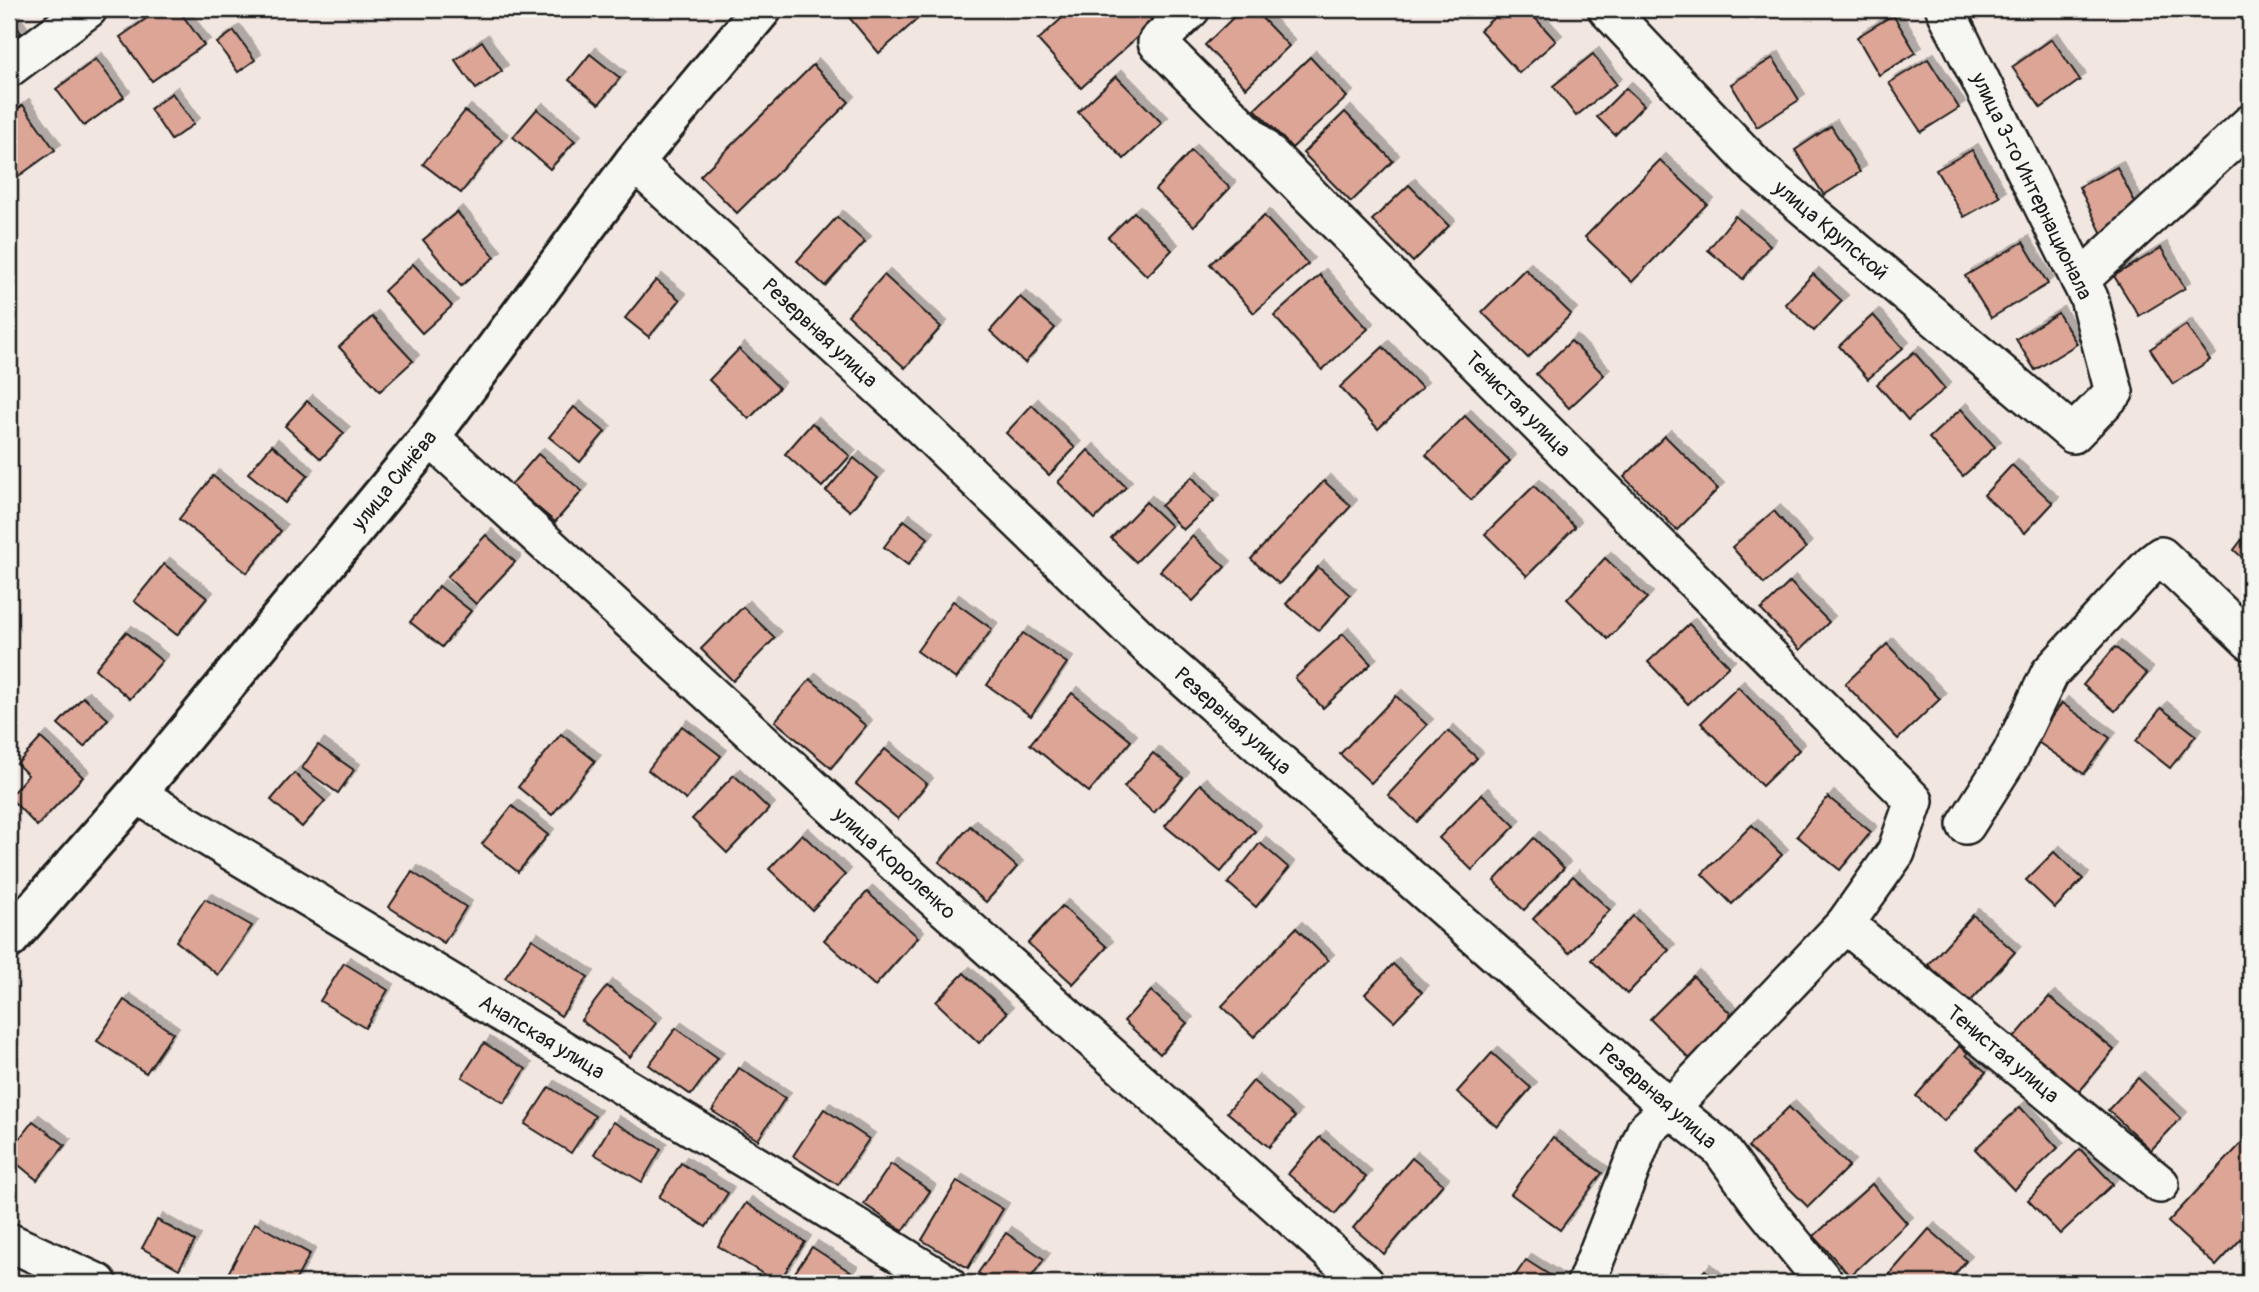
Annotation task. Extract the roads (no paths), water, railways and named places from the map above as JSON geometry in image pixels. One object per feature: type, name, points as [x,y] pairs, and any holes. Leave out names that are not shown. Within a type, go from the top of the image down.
[{"type":"main road","name":"улица Синёва","points":[[9,939],[136,794],[430,437],[634,162],[762,9]]},
{"type":"street","points":[[9,68],[88,9]]},
{"type":"street","name":"Тенистая улица","points":[[1191,9],[1157,42],[1914,801],[1896,852],[1845,924],[2160,1184]]},
{"type":"street","name":"улица Крупской","points":[[1606,9],[1758,168],[2073,434]]},
{"type":"street","name":"улица 3-го Интернационала","points":[[1945,9],[2089,298],[2114,392],[2073,434]]},
{"type":"street","points":[[2080,280],[2250,124]]},
{"type":"street","name":"Резервная улица","points":[[634,162],[894,401],[1148,646],[1670,1108],[1720,1148],[1825,1283]]},
{"type":"street","name":"улица Короленко","points":[[430,437],[889,858],[1365,1283]]},
{"type":"street","points":[[1966,825],[2011,754],[2050,673],[2161,556],[2250,640]]},
{"type":"street","name":"Анапская улица","points":[[136,794],[946,1283]]},
{"type":"street","points":[[1586,1283],[1646,1130],[1845,924]]},
{"type":"street","points":[[9,1242],[98,1283]]}]
